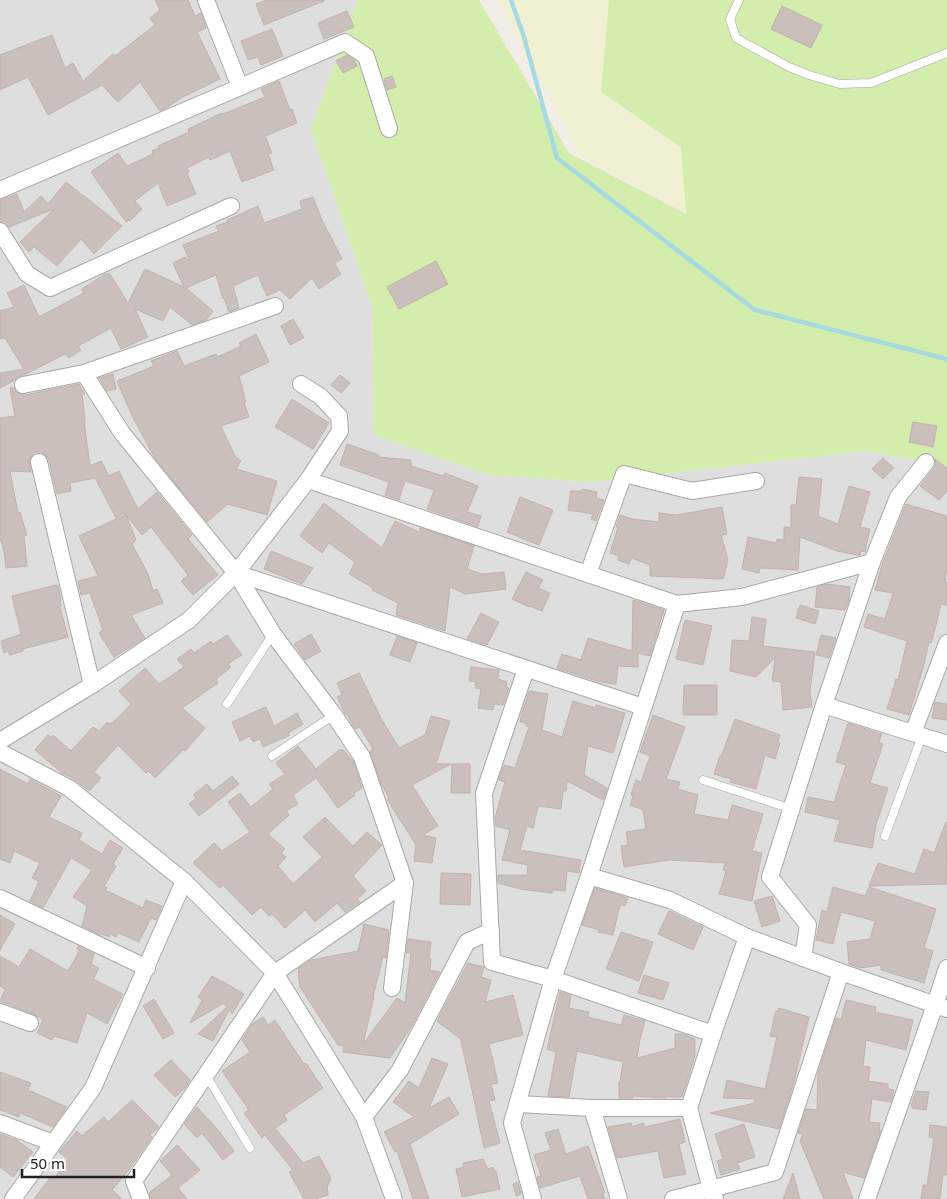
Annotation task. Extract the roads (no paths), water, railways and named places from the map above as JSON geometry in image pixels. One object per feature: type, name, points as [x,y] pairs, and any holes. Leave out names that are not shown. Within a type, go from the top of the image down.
[{"type":"street","points":[[206,0],[240,87]]},
{"type":"street","points":[[0,190],[345,42],[366,56],[389,129]]},
{"type":"street","points":[[0,231],[27,274],[50,288],[231,206]]},
{"type":"street","points":[[23,385],[84,373],[275,306]]},
{"type":"street","points":[[84,373],[122,434],[236,573],[274,634],[334,715],[362,757],[405,883],[392,988]]},
{"type":"street","points":[[0,742],[92,685],[189,620],[236,573],[308,480],[340,431],[339,416],[320,396],[301,384]]},
{"type":"street","points":[[39,462],[92,685]]},
{"type":"street","points":[[803,958],[808,925],[770,877],[824,705],[872,562],[898,497],[926,462]]},
{"type":"street","points":[[588,574],[624,474],[692,491],[756,481]]},
{"type":"street","points":[[308,480],[677,604],[742,597],[872,562]]},
{"type":"street","points":[[236,573],[643,707]]},
{"type":"street","points":[[533,1199],[512,1123],[553,979],[589,876],[677,604]]},
{"type":"street","points":[[918,734],[947,643]]},
{"type":"street","points":[[526,669],[484,793],[492,962],[553,979],[713,1034]]},
{"type":"street","points":[[824,705],[947,744]]},
{"type":"street","points":[[0,752],[70,788],[184,881],[275,973],[364,1117],[394,1199]]},
{"type":"street","points":[[589,876],[670,900],[747,937],[941,1007]]},
{"type":"street","points":[[13,1199],[93,1088],[184,881]]},
{"type":"street","points":[[141,1199],[134,1181],[275,973],[405,883]]},
{"type":"street","points":[[0,898],[147,968]]},
{"type":"street","points":[[364,1117],[400,1070],[467,942],[491,931]]},
{"type":"street","points":[[713,1194],[689,1108],[747,937]]},
{"type":"street","points":[[867,1199],[941,1007],[947,968]]},
{"type":"street","points":[[673,1199],[713,1194],[775,1172],[841,972]]},
{"type":"street","points":[[0,1012],[30,1023]]},
{"type":"street","points":[[518,1104],[592,1108],[689,1108]]},
{"type":"street","points":[[592,1108],[619,1199]]},
{"type":"street","points":[[0,1122],[53,1144]]},
{"type":"lane","points":[[739,0],[730,19],[736,38],[789,67],[840,84],[871,82],[947,53]]},
{"type":"lane","points":[[227,704],[274,634]]},
{"type":"lane","points":[[272,756],[334,715]]},
{"type":"lane","points":[[885,836],[918,734]]},
{"type":"lane","points":[[703,780],[792,809]]},
{"type":"lane","points":[[206,1075],[250,1148]]},
{"type":"waterway","points":[[511,0],[524,37],[557,158],[755,310],[947,359]]}]
